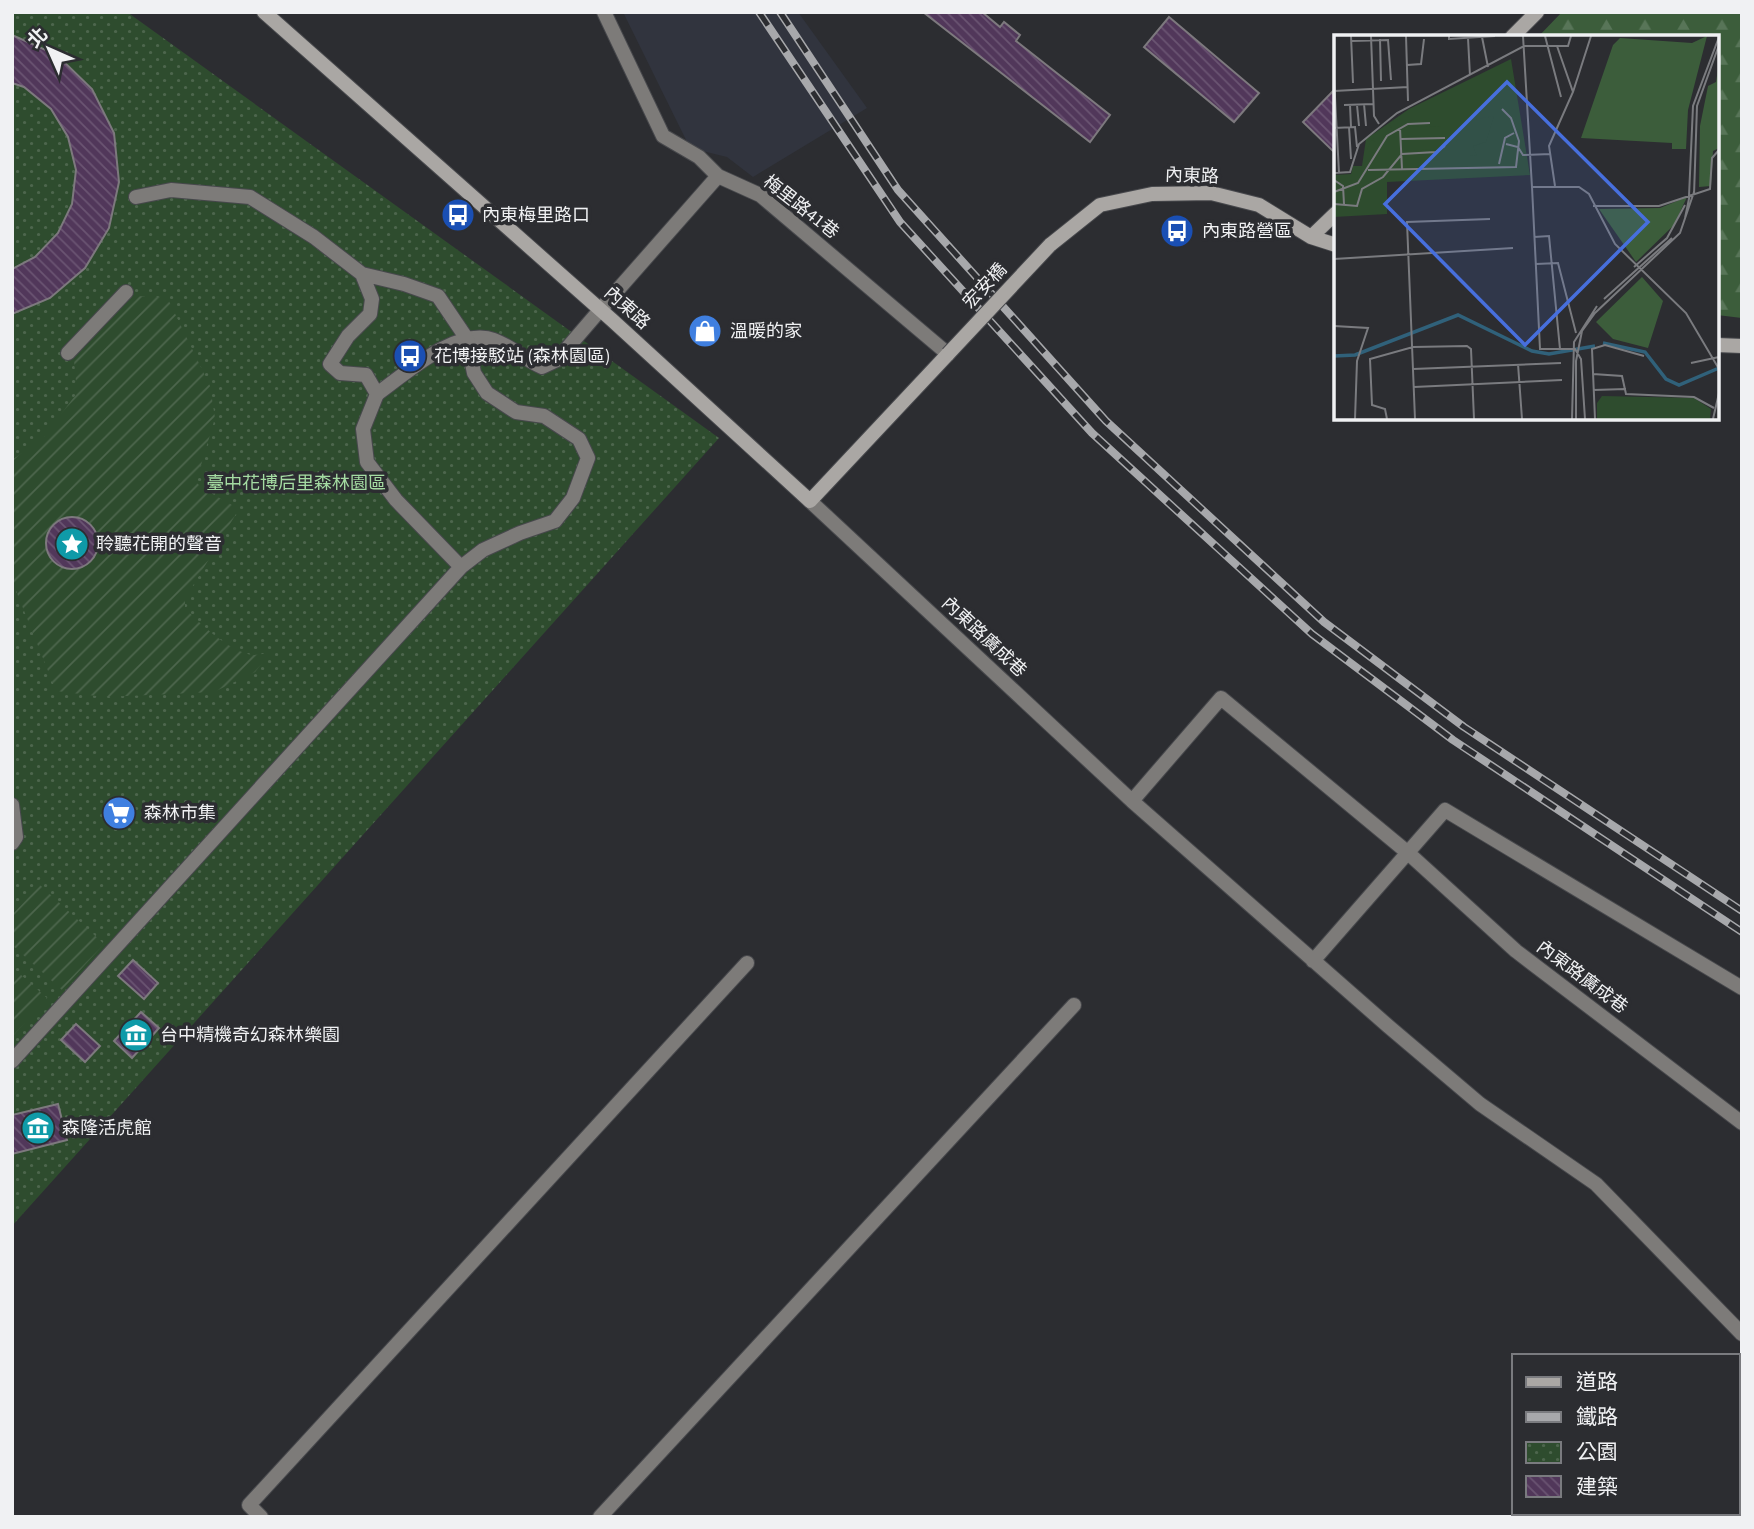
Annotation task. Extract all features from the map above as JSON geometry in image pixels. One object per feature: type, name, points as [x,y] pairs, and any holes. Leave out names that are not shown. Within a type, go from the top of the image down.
[{"type":"street","name":"內東路","points":[[264,12],[600,310],[810,501]]},
{"type":"street","name":"梅里路41巷","points":[[604,12],[663,136],[699,157],[718,176],[760,195],[948,354]]},
{"type":"street","points":[[1514,35],[1537,12]]},
{"type":"street","points":[[461,567],[396,500],[367,462],[363,429],[377,394],[439,349],[467,339],[493,339],[542,367],[557,360],[718,176]]},
{"type":"street","points":[[12,1061],[461,567],[484,550],[520,533],[555,521],[573,498],[588,458],[579,439],[544,416],[516,412],[487,393],[474,373],[467,339],[438,296],[362,274],[314,237],[250,197],[171,190],[136,197]]},
{"type":"street","name":"內東路","points":[[1050,245],[1100,205],[1152,194],[1211,192],[1259,205],[1311,237],[1334,244]]},
{"type":"street","points":[[1311,237],[1334,215]]},
{"type":"street","name":"宏安橋","points":[[948,354],[1050,245]]},
{"type":"street","points":[[362,274],[372,299],[370,314],[348,336],[330,363],[340,373],[366,375],[377,394]]},
{"type":"street","points":[[68,353],[126,292]]},
{"type":"street","points":[[1719,345],[1742,346]]},
{"type":"street","points":[[810,501],[948,354]]},
{"type":"street","name":"內東路廣成巷","points":[[810,501],[1132,801],[1313,961],[1480,1104],[1596,1184],[1742,1334]]},
{"type":"street","name":"內東路廣成巷","points":[[1132,801],[1221,698],[1407,852],[1516,951],[1742,1124]]},
{"type":"street","points":[[12,805],[16,836],[12,844]]},
{"type":"street","points":[[1313,961],[1445,810],[1742,988]]},
{"type":"street","points":[[261,1517],[249,1505],[747,963]]},
{"type":"street","points":[[600,1517],[1074,1005]]},
{"type":"shaded area","points":[[623,12],[798,12],[867,108],[753,177],[727,157],[690,148]]},
{"type":"green space","name":"臺中花博后里森林園區","points":[[12,12],[127,12],[719,438],[12,1226]]},
{"type":"green space","points":[[1562,12],[1742,12],[1742,318],[1719,315],[1719,35],[1540,35]]},
{"type":"green space","points":[[133,296],[167,297],[210,386],[215,418],[196,482],[239,509],[185,599],[185,608],[207,629],[235,649],[253,655],[270,653],[255,672],[214,692],[105,697],[56,691],[13,583],[12,460],[43,438],[77,393],[74,360]]},
{"type":"green space","points":[[40,885],[104,944],[62,990],[12,945],[12,915]]},
{"type":"green space","points":[[12,967],[47,998],[12,1037]]},
{"type":"building","points":[[923,12],[982,12],[1000,27],[1004,22],[1020,35],[1016,41],[1110,115],[1090,142]]},
{"type":"building","points":[[1169,17],[1259,93],[1234,122],[1144,47]]},
{"type":"building","points":[[12,35],[57,55],[92,89],[114,133],[119,182],[109,228],[85,268],[50,298],[12,314],[12,269],[35,257],[58,233],[72,204],[76,170],[68,137],[51,109],[24,87],[12,83]]},
{"type":"building","points":[[1334,90],[1334,152],[1303,122]]},
{"type":"building","points":[[72,517],[82,519],[90,525],[96,533],[96,553],[90,561],[82,567],[72,569],[62,567],[54,561],[48,553],[46,543],[48,533],[54,525],[62,519]]},
{"type":"building","name":"台中精機奇幻森林樂園","points":[[133,960],[158,983],[144,999],[118,976]]},
{"type":"building","name":"台中精機奇幻森林樂園","points":[[141,1012],[159,1028],[132,1058],[114,1041]]},
{"type":"building","points":[[76,1024],[100,1046],[85,1062],[61,1040]]},
{"type":"building","name":"森隆活虎館","points":[[58,1104],[67,1140],[12,1154],[12,1115]]},
{"type":"railway","points":[[759,12],[900,222],[1092,433],[1312,634],[1453,740],[1742,932]]},
{"type":"railway","points":[[780,12],[898,190],[1106,421],[1324,622],[1464,727],[1742,911]]},
{"type":"place","name":"內東梅里路口","points":[[458,215]]},
{"type":"place","name":"內東路營區","points":[[1177,231]]},
{"type":"place","name":"溫暖的家","points":[[705,331]]},
{"type":"place","name":"花博接駁站 (森林園區)","points":[[410,356]]},
{"type":"place","name":"聆聽花開的聲音","points":[[72,544]]},
{"type":"place","name":"森林市集","points":[[119,813]]},
{"type":"place","name":"台中精機奇幻森林樂園","points":[[136,1035]]},
{"type":"place","name":"森隆活虎館","points":[[38,1128]]}]
